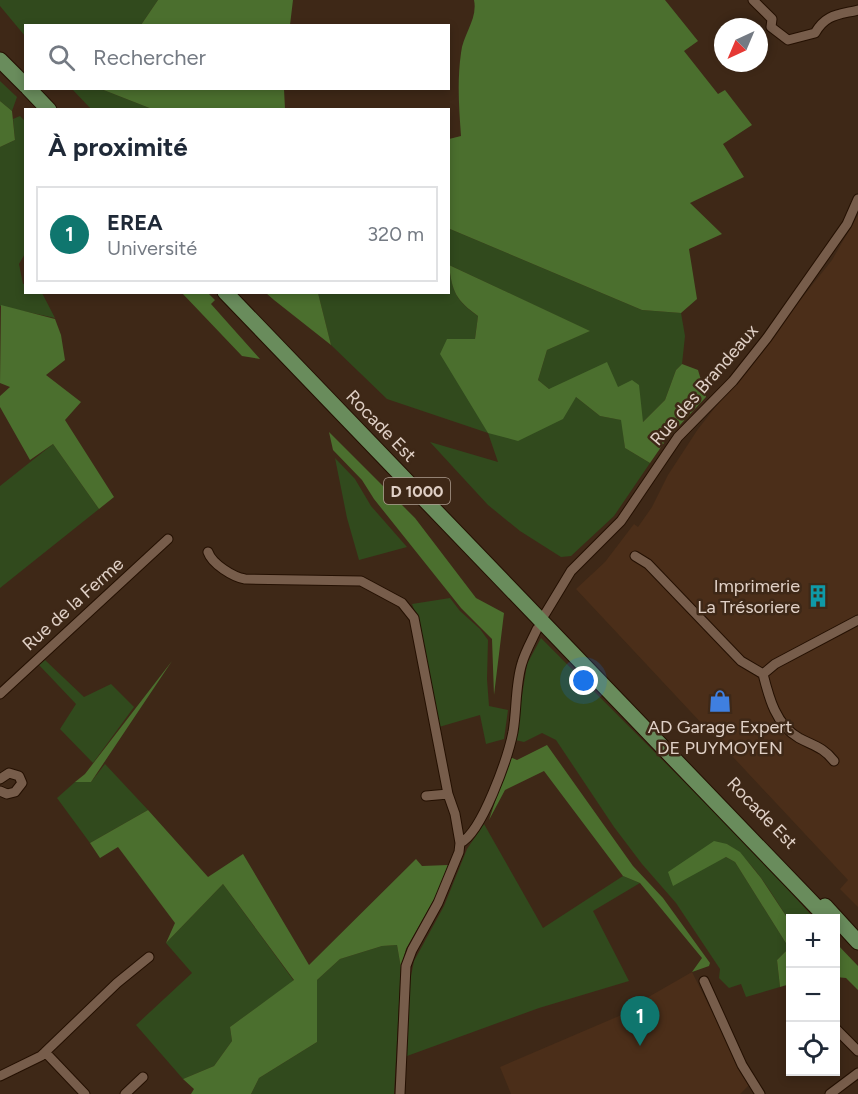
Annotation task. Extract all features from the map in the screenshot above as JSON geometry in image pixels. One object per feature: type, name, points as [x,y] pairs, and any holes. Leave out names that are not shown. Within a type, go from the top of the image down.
[{"type":"main road","points":[[0,60],[24,84]]},
{"type":"main road","points":[[30,90],[47,108]]},
{"type":"main road","name":"Rocade Est","points":[[227,294],[823,914]]},
{"type":"main road","name":"Rocade Est","points":[[608,690],[713,790],[858,942]]},
{"type":"main road","points":[[840,931],[858,950]]},
{"type":"street","points":[[753,0],[772,19],[771,27],[788,40],[815,33],[822,21],[829,17],[858,10]]},
{"type":"street","name":"Rue des Brandeaux","points":[[545,614],[571,571],[621,521],[673,443],[733,381],[767,338],[847,224],[858,199]]},
{"type":"street","name":"Rue de la Ferme","points":[[0,694],[168,540]]},
{"type":"street","points":[[208,552],[213,560],[238,578],[361,581],[402,603],[414,618],[448,794],[455,814],[460,843],[459,852],[438,903],[412,950],[406,966],[400,1094]]},
{"type":"street","points":[[635,556],[648,564],[741,661],[763,674],[778,717],[789,730],[826,751],[834,761]]},
{"type":"street","points":[[763,674],[775,664],[858,620]]},
{"type":"street","points":[[460,843],[481,820],[505,759],[513,733],[522,661],[537,629]]},
{"type":"street","points":[[0,779],[9,773],[19,776],[22,783],[15,792],[7,794],[0,791]]},
{"type":"street","points":[[426,796],[448,794]]},
{"type":"street","points":[[0,1076],[41,1056],[117,982],[149,957]]},
{"type":"street","points":[[704,981],[742,1065],[760,1094]]},
{"type":"street","points":[[840,1033],[858,1051]]},
{"type":"street","points":[[840,1041],[846,1040]]},
{"type":"street","points":[[45,1052],[85,1094]]},
{"type":"street","points":[[830,1094],[858,1073]]},
{"type":"street","points":[[125,1094],[143,1077]]},
{"type":"shaded area","points":[[858,215],[858,907],[840,889],[848,880],[576,589],[605,562],[634,524],[638,527],[698,429],[832,260]]},
{"type":"shaded area","points":[[692,972],[749,1085],[740,1094],[511,1094],[500,1067],[640,1007],[638,1003]]},
{"type":"green space","points":[[0,0],[158,0],[142,24],[24,24],[24,35],[0,6]]},
{"type":"green space","points":[[158,0],[293,0],[290,24],[142,24]]},
{"type":"green space","points":[[474,0],[665,0],[698,41],[684,51],[718,94],[725,90],[752,125],[723,144],[744,177],[690,203],[722,234],[689,249],[697,299],[681,313],[642,310],[450,229],[450,139],[461,136],[460,63],[462,46],[475,7]]},
{"type":"green space","points":[[0,81],[17,97],[12,111],[0,101]]},
{"type":"green space","points":[[73,90],[104,90],[149,108],[90,108]]},
{"type":"green space","points":[[104,90],[284,90],[285,108],[149,108]]},
{"type":"green space","points":[[0,101],[12,111],[15,140],[0,147]]},
{"type":"green space","points":[[20,116],[24,120],[24,255],[19,264],[24,294],[43,294],[55,318],[0,306],[0,147],[15,140],[13,119]]},
{"type":"green space","points":[[450,229],[642,310],[681,313],[685,336],[682,364],[676,370],[665,400],[643,422],[618,387],[549,389],[538,380],[547,350],[589,331],[450,265]]},
{"type":"green space","points":[[450,265],[590,331],[547,350],[538,380],[549,389],[607,362],[618,387],[632,380],[639,385],[643,422],[665,400],[676,370],[682,364],[698,370],[706,397],[666,440],[650,463],[625,448],[621,420],[600,416],[576,397],[563,419],[518,441],[488,433],[440,354],[447,339],[475,339],[478,316],[456,295]]},
{"type":"green space","points":[[450,271],[456,295],[478,316],[475,339],[488,433],[387,399],[331,345],[318,294],[450,294]]},
{"type":"green space","points":[[183,294],[209,294],[215,300],[211,304],[260,359],[242,356]]},
{"type":"green space","points":[[267,294],[318,294],[331,345]]},
{"type":"green space","points":[[1,305],[55,319],[61,335],[65,360],[46,375],[81,402],[65,420],[114,497],[99,509],[53,444],[30,460],[0,407],[0,396],[10,387],[0,383]]},
{"type":"green space","points":[[576,397],[600,416],[622,420],[625,448],[650,463],[614,516],[571,556],[561,557],[520,531],[488,505],[430,442],[498,462],[488,433]]},
{"type":"green space","points":[[329,432],[415,518],[476,598],[504,613],[494,695],[492,639],[461,608],[374,499],[362,480],[333,450]]},
{"type":"green space","points":[[53,444],[99,509],[0,588],[0,486]]},
{"type":"green space","points":[[335,458],[355,479],[371,506],[407,547],[359,560],[347,518]]},
{"type":"green space","points":[[450,598],[488,640],[489,706],[508,710],[504,739],[486,744],[480,715],[439,727],[418,620],[412,604]]},
{"type":"green space","points":[[541,638],[751,849],[810,914],[786,916],[754,869],[727,844],[707,866],[726,857],[735,862],[786,943],[786,951],[777,960],[780,987],[746,997],[741,984],[729,988],[719,978],[720,969],[676,903],[614,827],[556,740],[542,733],[524,742],[515,740],[527,664]]},
{"type":"green space","points":[[45,660],[84,697],[111,684],[134,707],[93,763],[60,729],[76,704],[39,665]]},
{"type":"green space","points":[[172,661],[91,782],[75,782],[85,774]]},
{"type":"green space","points":[[547,745],[633,866],[663,898],[710,963],[709,966],[692,972],[702,958],[640,883],[623,876],[544,771],[505,790],[489,820],[510,757],[517,760]]},
{"type":"green space","points":[[105,764],[148,810],[90,843],[57,798],[75,782],[91,782]]},
{"type":"green space","points":[[148,810],[208,877],[243,854],[309,965],[416,859],[422,866],[448,865],[438,892],[406,949],[401,968],[397,945],[382,946],[340,959],[317,980],[317,1042],[259,1078],[251,1094],[191,1094],[194,1089],[183,1079],[214,1066],[232,1041],[230,1027],[294,980],[223,884],[166,943],[175,923],[118,847],[100,858],[90,843]]},
{"type":"green space","points":[[484,824],[543,928],[623,876],[640,883],[593,911],[629,981],[539,1008],[407,1056],[408,991],[414,961],[444,906],[467,849]]},
{"type":"green space","points":[[714,841],[727,844],[740,852],[761,878],[786,916],[786,943],[735,862],[726,857],[673,886],[668,872]]},
{"type":"green space","points":[[223,884],[294,981],[230,1027],[232,1041],[214,1066],[183,1079],[136,1025],[192,973],[166,943]]},
{"type":"green space","points":[[397,945],[401,968],[394,1094],[251,1094],[259,1078],[317,1042],[317,980],[340,959],[382,946]]},
{"type":"green space","points":[[840,947],[858,966],[858,990],[846,978],[840,977]]},
{"type":"green space","points":[[786,951],[786,985],[780,987],[777,960]]},
{"type":"place","name":"Imprimerie La Trésoriere","points":[[818,596]]},
{"type":"place","name":"AD Garage Expert DE PUYMOYEN","points":[[720,701]]},
{"type":"place","name":"EREA","points":[[640,1046]]}]
